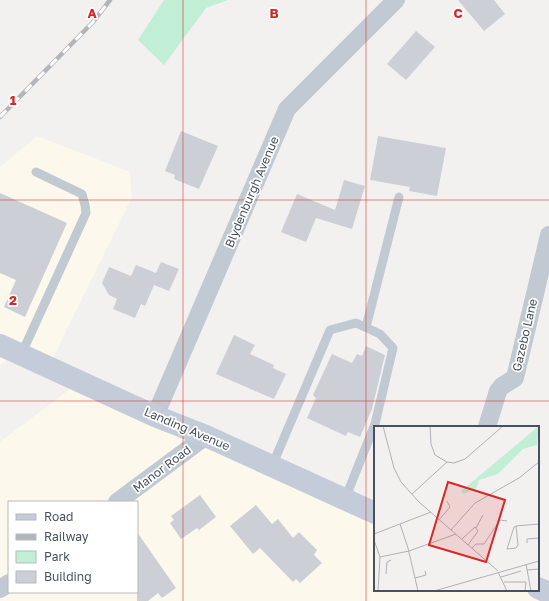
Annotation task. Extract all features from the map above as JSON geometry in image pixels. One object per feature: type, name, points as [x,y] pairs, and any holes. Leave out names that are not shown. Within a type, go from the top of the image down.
[{"type":"main road","name":"Landing Avenue","points":[[0,345],[155,416],[206,436],[374,513]]},
{"type":"main road","points":[[539,588],[549,593]]},
{"type":"street","name":"Blydenburgh Avenue","points":[[155,416],[287,109],[396,0]]},
{"type":"street","name":"Gazebo Lane","points":[[487,426],[498,391],[502,386],[515,378],[549,235]]},
{"type":"street","name":"Manor Road","points":[[118,501],[206,436]]},
{"type":"lane","points":[[22,355],[86,213],[82,194],[36,172]]},
{"type":"lane","points":[[366,328],[399,197]]},
{"type":"lane","points":[[272,466],[330,330],[356,322],[380,334],[393,348],[374,426]]},
{"type":"lane","points":[[345,499],[374,426]]},
{"type":"shaded area","points":[[37,136],[130,172],[132,197],[47,370],[13,355],[0,365],[0,167]]},
{"type":"shaded area","points":[[78,383],[374,510],[374,591],[539,591],[549,601],[0,601],[0,442]]},
{"type":"green space","points":[[164,0],[228,0],[206,8],[164,65],[138,40]]},
{"type":"building","points":[[458,0],[494,0],[505,14],[484,31]]},
{"type":"building","points":[[416,31],[435,47],[406,80],[387,64]]},
{"type":"building","points":[[181,131],[218,146],[199,189],[174,179],[175,175],[165,171]]},
{"type":"building","points":[[378,136],[446,148],[437,196],[409,191],[410,187],[370,180]]},
{"type":"building","points":[[344,180],[365,186],[352,229],[316,218],[306,242],[281,232],[297,194],[335,210]]},
{"type":"building","points":[[0,193],[67,223],[25,317],[4,307],[16,280],[0,273]]},
{"type":"building","points":[[161,262],[179,269],[169,291],[154,285],[145,306],[141,304],[135,318],[113,309],[117,299],[109,295],[102,283],[109,267],[131,276],[136,265],[156,273]]},
{"type":"building","points":[[234,335],[255,345],[250,354],[274,365],[273,368],[286,374],[274,399],[216,374]]},
{"type":"building","points":[[366,346],[385,355],[372,409],[360,437],[348,432],[346,436],[307,418],[316,398],[313,395],[332,354],[352,363],[357,354],[362,356]]},
{"type":"building","points":[[200,495],[216,517],[199,530],[197,528],[181,539],[170,523],[174,520],[171,516]]},
{"type":"building","points":[[256,505],[272,524],[278,519],[293,538],[299,532],[317,550],[314,555],[322,563],[300,583],[296,579],[293,582],[260,548],[253,554],[230,526]]},
{"type":"building","points":[[138,533],[176,588],[162,598],[158,593],[148,601],[137,601]]},
{"type":"railway","points":[[0,117],[93,22],[110,0]]}]
